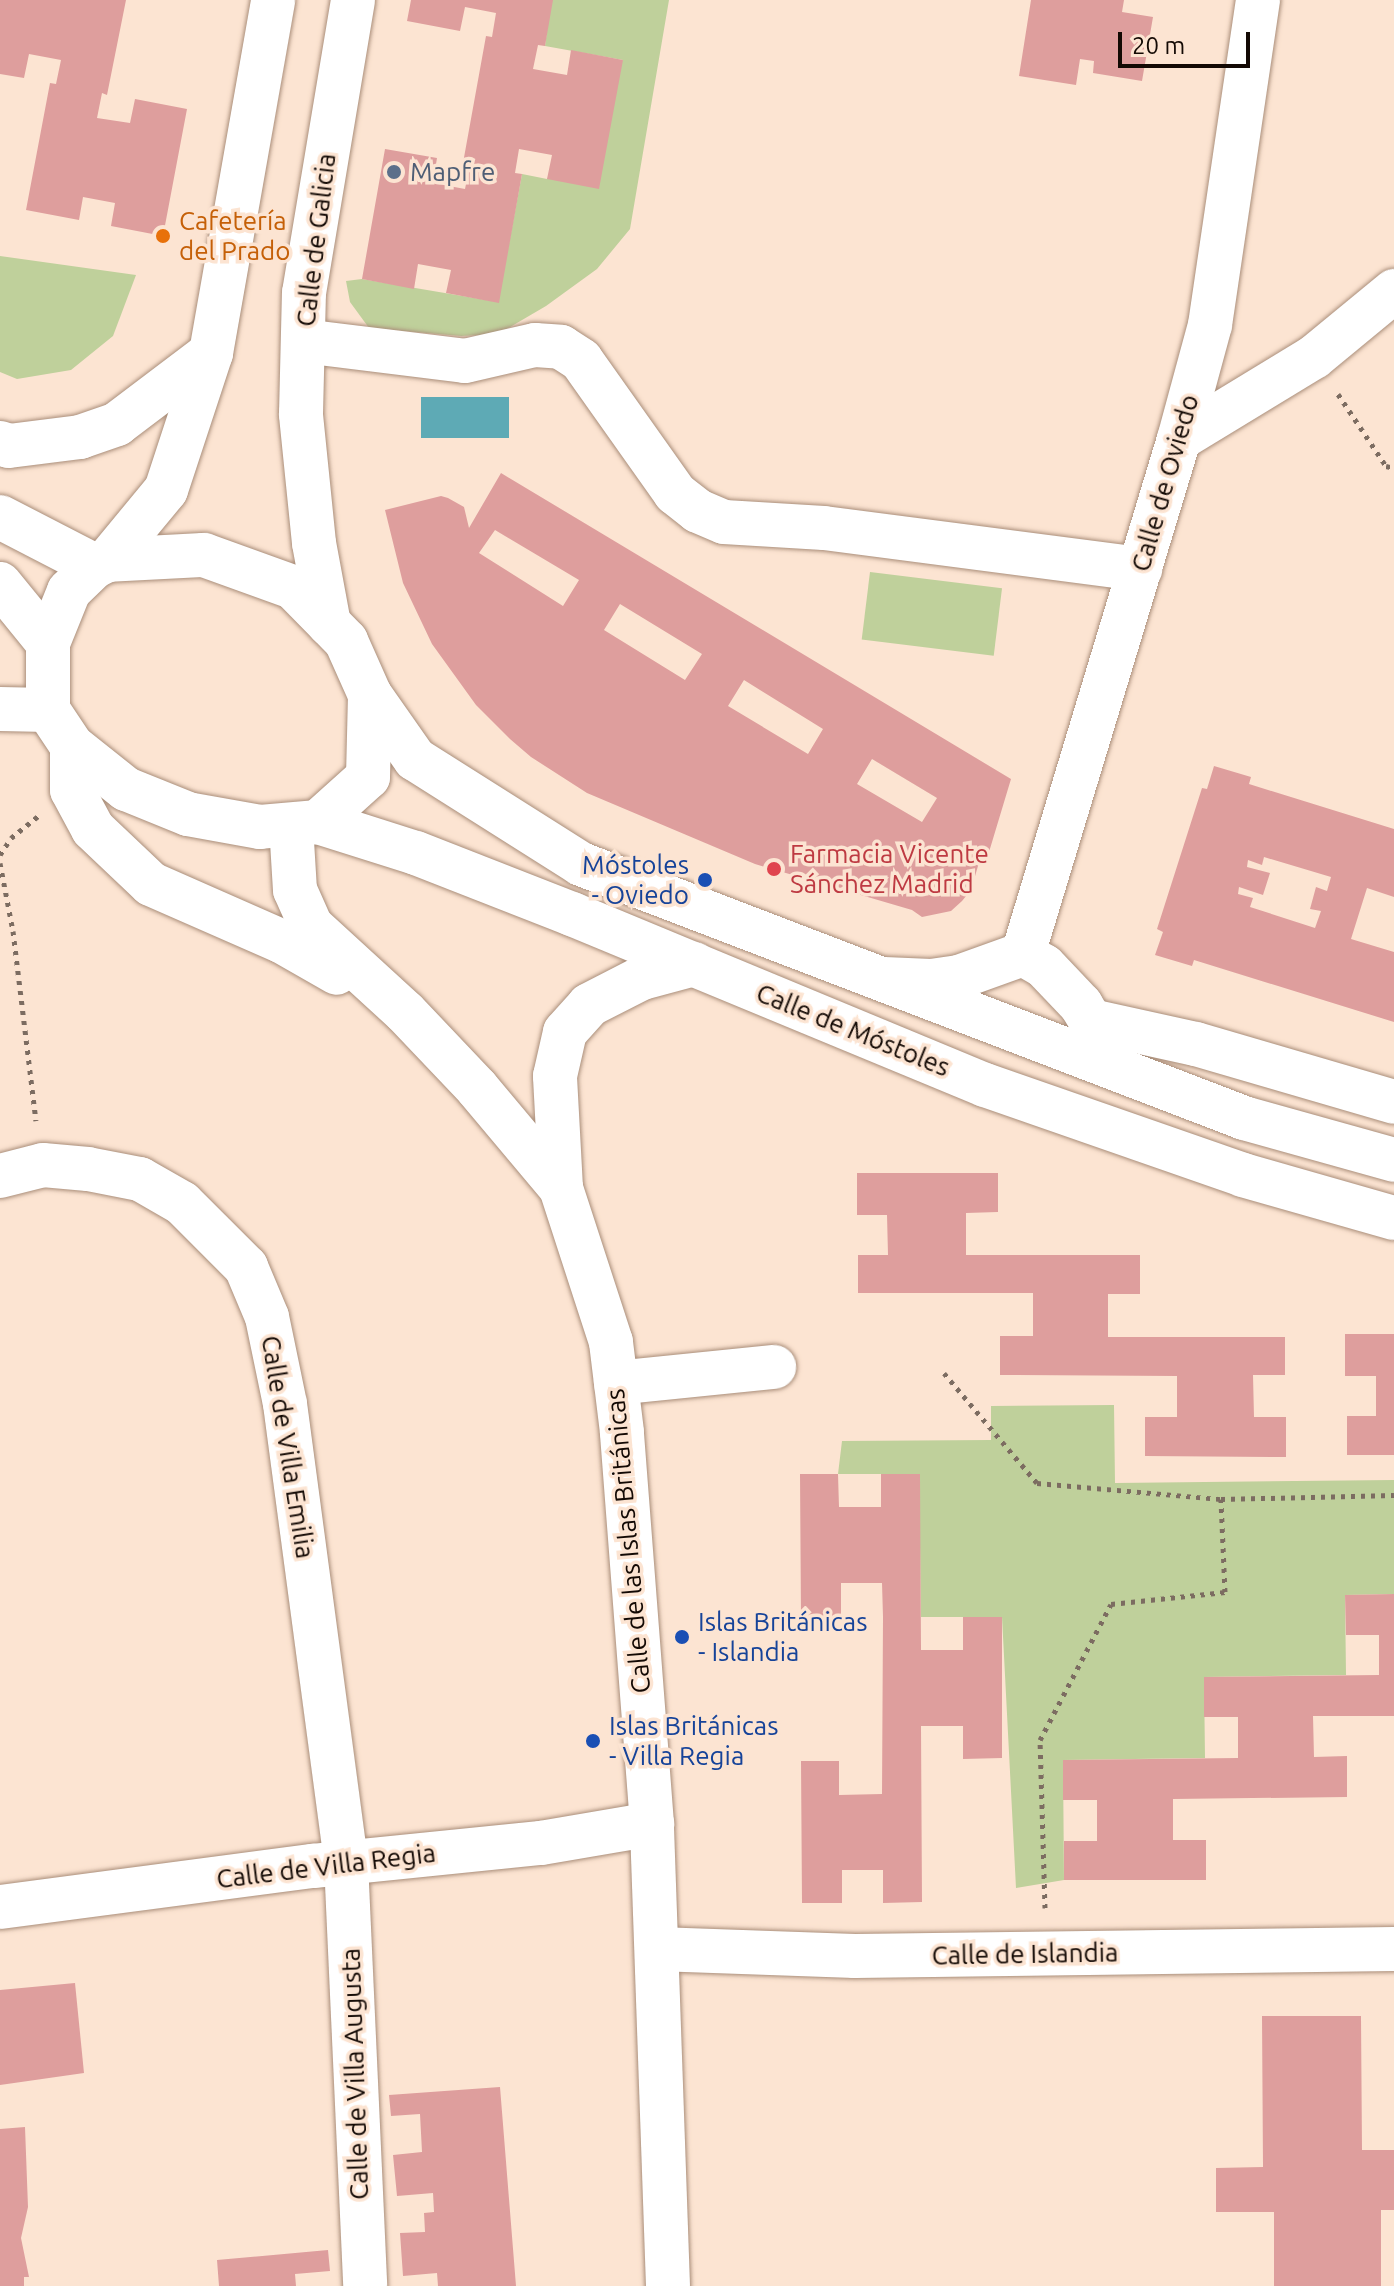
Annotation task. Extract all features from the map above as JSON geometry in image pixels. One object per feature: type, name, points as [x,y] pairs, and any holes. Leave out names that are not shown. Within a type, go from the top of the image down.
[{"type":"street","points":[[0,709],[48,710],[48,643],[69,591],[102,563],[166,490],[211,353],[273,0]]},
{"type":"street","name":"Calle de Galicia","points":[[329,624],[314,543],[301,414],[304,293],[353,0]]},
{"type":"street","name":"Calle de Oviedo","points":[[1023,954],[1179,439],[1210,325],[1258,0]]},
{"type":"street","points":[[1179,439],[1314,357],[1394,291]]},
{"type":"street","points":[[303,341],[465,361],[535,345],[561,347],[581,360],[675,493],[698,511],[724,522],[824,528],[1140,569]]},
{"type":"street","points":[[0,443],[9,446],[80,437],[117,424],[211,353]]},
{"type":"street","points":[[0,517],[102,563],[204,555],[293,587],[346,641],[370,695],[415,759],[581,864],[1244,1118],[1394,1160]]},
{"type":"street","points":[[7,602],[48,643]]},
{"type":"street","points":[[305,823],[368,777],[370,695]]},
{"type":"street","name":"Calle de Móstoles","points":[[48,710],[72,746],[126,789],[188,814],[260,827],[305,823],[416,853],[985,1085],[1243,1175],[1394,1218]]},
{"type":"street","name":"Calle de las Islas Británicas","points":[[72,746],[72,790],[93,829],[151,884],[281,941],[405,1012]]},
{"type":"street","name":"Calle de las Islas Británicas","points":[[305,823],[295,890],[311,926],[405,1012],[477,1088],[561,1188]]},
{"type":"street","points":[[880,979],[931,981],[959,977],[1023,954],[1044,966],[1091,1021],[1120,1071]]},
{"type":"street","name":"Calle de las Islas Británicas","points":[[668,2286],[652,1824],[616,1383],[611,1342],[561,1188],[555,1076],[565,1032],[589,1005],[642,978],[694,964]]},
{"type":"street","points":[[1091,1021],[1196,1044],[1394,1102]]},
{"type":"street","name":"Calle de Villa Emilia","points":[[0,1176],[43,1165],[140,1179],[182,1203],[246,1267],[267,1317],[285,1404],[346,1862]]},
{"type":"street","points":[[616,1383],[774,1367]]},
{"type":"street","name":"Calle de Villa Regia","points":[[0,1907],[346,1862],[541,1843],[652,1824]]},
{"type":"street","name":"Calle de Villa Augusta","points":[[346,1862],[365,2286]]},
{"type":"street","name":"Calle de Islandia","points":[[657,1949],[855,1956],[1394,1949]]},
{"type":"path","points":[[1314,357],[1386,466],[1394,468]]},
{"type":"path","points":[[0,863],[13,931],[43,1165]]},
{"type":"path","points":[[944,1373],[1037,1483],[1221,1499],[1394,1495]]},
{"type":"path","points":[[1046,1953],[1040,1740],[1111,1604],[1225,1592],[1221,1499]]},
{"type":"green space","points":[[551,0],[669,0],[630,229],[597,269],[546,306],[498,334],[461,336],[369,328],[350,302],[346,281],[362,279],[498,302],[522,174],[547,179],[623,60],[545,46]]},
{"type":"green space","points":[[0,256],[136,275],[113,336],[71,370],[17,379],[0,372]]},
{"type":"green space","points":[[870,572],[1002,588],[994,656],[862,639]]},
{"type":"green space","points":[[1114,1405],[1115,1483],[1394,1480],[1394,1594],[1345,1595],[1346,1675],[1204,1677],[1205,1758],[1063,1760],[1064,1880],[1016,1888],[1002,1617],[921,1617],[919,1474],[838,1474],[842,1441],[991,1440],[991,1406]]},
{"type":"water","points":[[421,397],[509,397],[509,438],[421,438]]},
{"type":"building","points":[[0,0],[126,0],[107,95],[102,93],[97,118],[130,123],[135,99],[187,109],[163,236],[111,226],[115,203],[83,197],[79,220],[26,210],[50,83],[56,84],[61,60],[29,54],[24,78],[0,74]]},
{"type":"building","points":[[411,0],[553,0],[545,46],[538,45],[533,69],[567,75],[571,50],[623,60],[599,189],[547,179],[552,155],[519,149],[515,173],[522,174],[499,303],[446,293],[451,270],[418,264],[414,289],[362,279],[385,149],[437,158],[433,183],[465,189],[470,164],[463,163],[486,36],[492,37],[496,13],[465,7],[460,31],[407,21]]},
{"type":"building","points":[[1031,0],[1124,0],[1122,12],[1153,17],[1142,81],[1093,73],[1094,61],[1080,59],[1076,85],[1019,76]]},
{"type":"building","points":[[501,473],[1011,779],[986,862],[980,859],[971,890],[951,911],[922,917],[912,910],[755,864],[587,793],[531,757],[476,705],[432,644],[403,583],[385,510],[441,496],[464,507],[469,528]],"holes":[[[495,530],[579,580],[563,606],[479,553]],[[620,604],[702,654],[685,680],[604,630]],[[744,680],[823,729],[808,754],[728,706]],[[872,759],[937,798],[922,822],[857,784]]]},
{"type":"building","points":[[1214,766],[1251,777],[1249,784],[1394,829],[1394,897],[1367,888],[1351,939],[1394,952],[1394,1022],[1194,960],[1192,966],[1155,955],[1163,932],[1157,929],[1202,788],[1207,789]],"holes":[[[1264,857],[1331,877],[1327,891],[1316,887],[1310,909],[1321,911],[1315,928],[1250,907],[1253,898],[1238,894],[1239,887],[1263,895],[1270,873],[1247,867],[1248,860],[1262,865]]]},
{"type":"building","points":[[857,1173],[998,1173],[998,1212],[966,1213],[966,1255],[1140,1255],[1140,1294],[1108,1294],[1108,1337],[1285,1337],[1285,1375],[1253,1375],[1254,1417],[1286,1417],[1286,1457],[1145,1456],[1145,1417],[1177,1417],[1177,1376],[1000,1375],[1000,1336],[1033,1336],[1033,1293],[858,1293],[858,1255],[888,1255],[887,1215],[857,1215]]},
{"type":"building","points":[[1345,1334],[1394,1334],[1394,1455],[1347,1455],[1347,1416],[1376,1416],[1376,1376],[1345,1376]]},
{"type":"building","points":[[800,1474],[838,1474],[839,1507],[881,1507],[881,1474],[920,1474],[921,1650],[963,1650],[963,1617],[1002,1617],[1002,1758],[963,1759],[963,1726],[921,1726],[922,1902],[883,1903],[883,1870],[842,1870],[842,1903],[802,1903],[801,1761],[839,1761],[839,1795],[882,1794],[883,1617],[882,1583],[841,1583],[841,1616],[801,1617]]},
{"type":"building","points":[[1394,1594],[1394,1716],[1313,1716],[1314,1757],[1347,1756],[1347,1797],[1173,1799],[1173,1840],[1206,1840],[1206,1880],[1064,1880],[1064,1841],[1097,1841],[1097,1800],[1063,1800],[1063,1760],[1238,1758],[1238,1717],[1204,1717],[1204,1677],[1379,1675],[1379,1635],[1346,1635],[1345,1595]]},
{"type":"building","points":[[75,1983],[84,2073],[0,2085],[0,1990]]},
{"type":"building","points":[[1262,2016],[1361,2016],[1362,2150],[1394,2150],[1394,2210],[1381,2210],[1381,2286],[1274,2286],[1274,2212],[1216,2212],[1216,2168],[1263,2167]]},
{"type":"building","points":[[500,2087],[516,2286],[438,2286],[437,2273],[403,2276],[400,2233],[425,2232],[424,2213],[434,2212],[433,2193],[397,2196],[393,2155],[422,2152],[420,2114],[391,2116],[389,2095]]},
{"type":"building","points":[[25,2127],[28,2207],[21,2238],[29,2277],[24,2277],[24,2286],[0,2286],[0,2129]]},
{"type":"building","points":[[328,2250],[330,2271],[295,2274],[296,2286],[219,2286],[217,2260]]},
{"type":"place","name":"Mapfre","points":[[394,172]]},
{"type":"place","name":"Cafetería del Prado","points":[[163,236]]},
{"type":"place","name":"Farmacia Vicente Sánchez Madrid","points":[[774,869]]},
{"type":"place","name":"Móstoles - Oviedo","points":[[705,880]]},
{"type":"place","name":"Islas Británicas - Islandia","points":[[682,1637]]},
{"type":"place","name":"Islas Británicas - Villa Regia","points":[[593,1741]]}]
